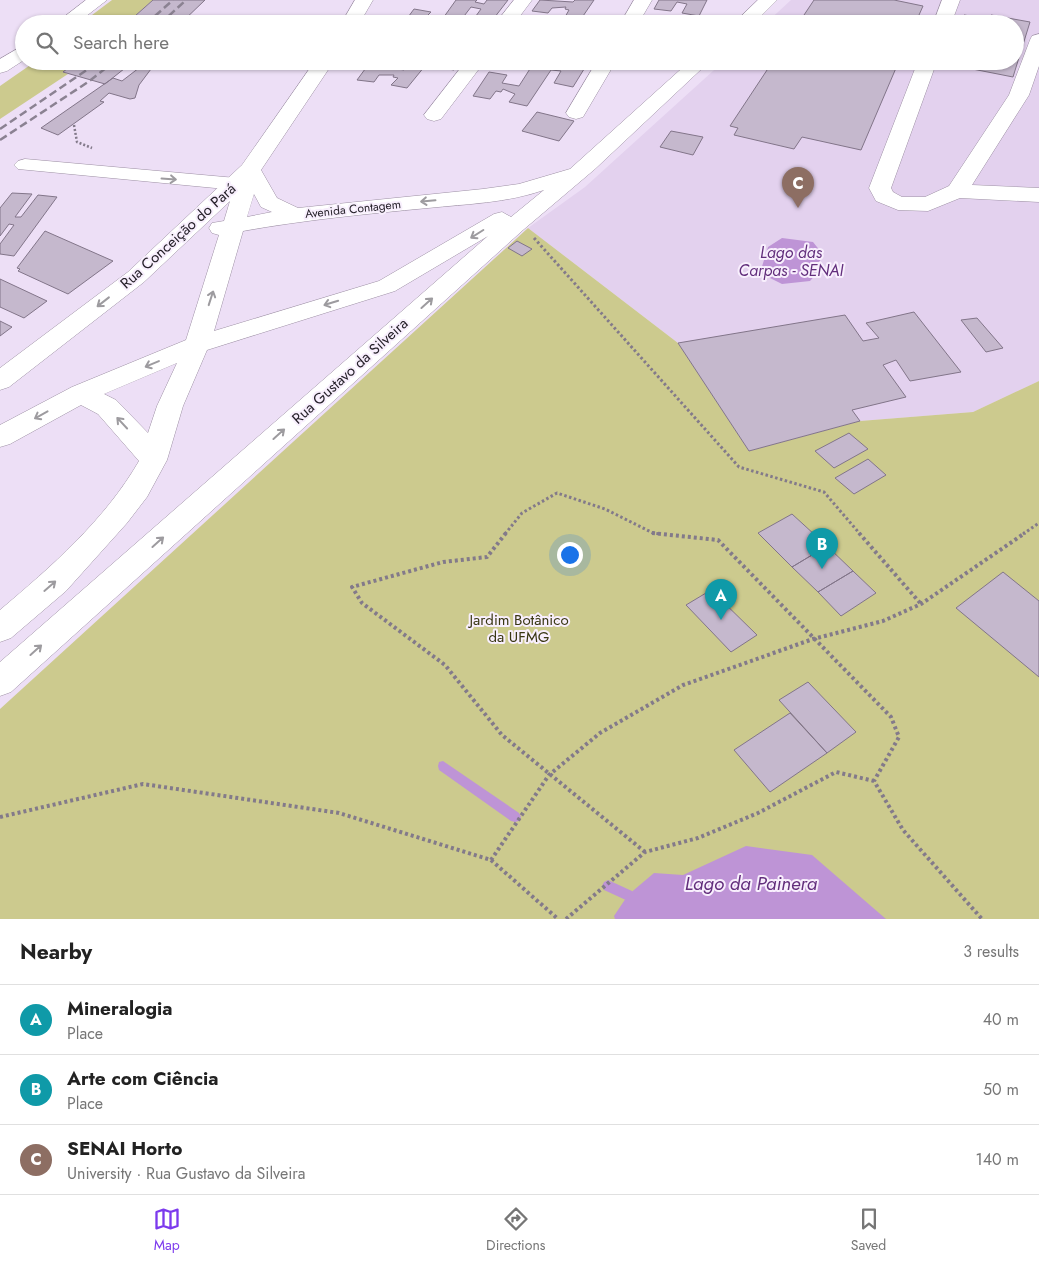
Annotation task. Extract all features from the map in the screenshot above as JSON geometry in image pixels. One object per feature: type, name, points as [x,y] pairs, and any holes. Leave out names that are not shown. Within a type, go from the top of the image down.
[{"type":"main road","points":[[355,15],[364,0]]},
{"type":"main road","points":[[511,15],[522,0]]},
{"type":"main road","points":[[634,15],[643,0]]},
{"type":"main road","points":[[752,15],[768,0]]},
{"type":"main road","points":[[945,15],[951,0]]},
{"type":"main road","points":[[67,3],[91,5]]},
{"type":"main road","points":[[77,15],[91,5]]},
{"type":"main road","points":[[957,191],[1019,95],[1039,40]]},
{"type":"main road","points":[[0,67],[15,57]]},
{"type":"main road","name":"Rua Conceição do Pará","points":[[0,381],[136,277],[181,237],[243,177],[319,70]]},
{"type":"main road","points":[[434,115],[469,70]]},
{"type":"main road","points":[[576,113],[602,70]]},
{"type":"main road","name":"Rua Gustavo da Silveira","points":[[0,682],[691,70]]},
{"type":"main road","points":[[925,70],[880,188],[884,196],[898,203],[928,204],[957,191],[1039,195]]},
{"type":"main road","points":[[0,629],[55,582],[117,515],[137,489],[153,460],[170,406],[197,345],[235,225],[243,177],[120,175],[25,165]]},
{"type":"main road","points":[[0,437],[81,393],[197,345],[387,286],[456,247],[578,172]]},
{"type":"main road","name":"Avenida Contagem","points":[[243,177],[269,202],[295,215],[483,196],[523,190],[578,172]]},
{"type":"main road","points":[[181,237],[235,225],[295,215]]},
{"type":"main road","points":[[81,393],[107,407],[141,443],[153,460]]},
{"type":"path","points":[[515,225],[530,234],[739,467],[824,492],[921,604]]},
{"type":"path","points":[[645,852],[502,735],[445,665],[362,603],[352,586],[444,562],[487,557],[522,513],[557,493],[605,509],[653,533],[718,540],[891,717],[899,737],[874,781]]},
{"type":"path","points":[[491,860],[549,775],[600,733],[683,685],[813,639],[883,621],[921,604],[1039,523]]},
{"type":"path","points":[[566,919],[594,893],[645,852],[698,838],[758,813],[836,772],[874,781],[903,830],[982,919]]},
{"type":"path","points":[[0,817],[144,784],[340,813],[491,860],[558,919]]},
{"type":"shaded area","points":[[791,0],[1039,0],[1039,381],[973,412],[860,421],[749,451],[678,343],[528,228],[585,187],[714,70],[1024,70],[1024,15],[775,15]]},
{"type":"green space","points":[[112,0],[153,0],[136,15],[92,15]]},
{"type":"green space","points":[[23,70],[66,70],[63,72],[68,74],[0,119],[0,86]]},
{"type":"green space","name":"Jardim Botânico da UFMG","points":[[528,228],[678,343],[749,451],[860,421],[973,412],[1039,381],[1039,919],[0,919],[0,709]]},
{"type":"water","name":"Lago das Carpas - SENAI","points":[[782,238],[813,242],[821,252],[819,271],[810,281],[782,284],[760,273],[768,247]]},
{"type":"water","name":"Lago da Painera","points":[[746,846],[812,855],[886,919],[615,919],[614,916],[628,895],[654,873],[683,875]]},
{"type":"building","points":[[153,0],[205,0],[189,15],[136,15]]},
{"type":"building","points":[[456,0],[477,0],[475,2],[484,4],[487,0],[508,0],[496,15],[477,15],[481,9],[471,7],[465,15],[445,15]]},
{"type":"building","points":[[540,0],[573,2],[575,0],[594,0],[584,15],[566,15],[569,10],[565,9],[566,7],[552,8],[548,13],[532,11]]},
{"type":"building","points":[[659,0],[707,0],[700,15],[682,13],[687,4],[677,2],[671,11],[654,9]]},
{"type":"building","points":[[814,0],[894,0],[923,6],[919,15],[804,15]]},
{"type":"building","points":[[414,9],[431,12],[428,15],[410,15]]},
{"type":"building","points":[[1024,21],[1030,22],[1024,41]]},
{"type":"building","points":[[66,70],[123,70],[105,84],[63,72]]},
{"type":"building","points":[[136,70],[150,70],[139,85],[135,98],[130,99],[109,93],[100,101],[104,102],[58,135],[41,128],[113,78],[122,81]]},
{"type":"building","points":[[364,70],[422,70],[407,88],[391,85],[398,78],[393,77],[394,75],[379,75],[374,82],[357,80]]},
{"type":"building","points":[[529,70],[551,70],[527,106],[509,102],[515,94],[503,89],[501,92],[496,91],[490,99],[473,96],[489,72],[507,75],[502,83],[519,86]]},
{"type":"building","points":[[551,70],[583,70],[573,87],[554,83],[561,71]]},
{"type":"building","points":[[767,70],[895,70],[861,150],[802,137],[794,149],[734,135],[738,128],[730,126]]},
{"type":"building","points":[[977,70],[1015,70],[1013,77]]},
{"type":"building","points":[[537,112],[574,121],[559,141],[522,131]]},
{"type":"building","points":[[671,131],[703,137],[693,155],[660,147]]},
{"type":"building","points":[[12,193],[32,194],[15,217],[21,217],[38,195],[57,197],[14,256],[0,254],[0,244],[14,225],[9,224],[0,236],[0,208]]},
{"type":"building","points":[[45,231],[113,261],[68,294],[18,271],[20,269],[17,268]]},
{"type":"building","points":[[517,241],[532,249],[522,256],[508,248]]},
{"type":"building","points":[[0,279],[47,301],[24,318],[0,307]]},
{"type":"building","points":[[914,312],[961,372],[910,381],[896,360],[883,365],[906,397],[852,410],[860,421],[749,451],[678,343],[845,315],[863,341],[879,338],[866,323]]},
{"type":"building","points":[[977,318],[1003,348],[986,352],[961,320]]},
{"type":"building","points":[[0,321],[12,327],[0,336]]},
{"type":"building","points":[[849,433],[868,449],[834,468],[815,451]]},
{"type":"building","points":[[868,459],[886,475],[854,494],[835,478]]},
{"type":"building","points":[[792,514],[827,546],[792,567],[758,533]]},
{"type":"building","points":[[827,546],[853,571],[818,592],[792,567]]},
{"type":"building","points":[[853,571],[876,593],[841,616],[818,592]]},
{"type":"building","points":[[1003,572],[1039,601],[1039,677],[956,608]]},
{"type":"building","points":[[711,590],[757,635],[731,652],[686,605]]},
{"type":"building","points":[[808,682],[856,732],[827,753],[779,700]]},
{"type":"building","points":[[790,713],[827,753],[770,792],[734,750]]},
{"type":"waterway","points":[[443,766],[515,817]]},
{"type":"waterway","points":[[608,886],[628,895]]},
{"type":"railway","points":[[156,15],[173,0]]},
{"type":"railway","points":[[170,15],[186,0]]},
{"type":"railway","points":[[0,129],[87,70]]},
{"type":"railway","points":[[0,140],[103,70]]},
{"type":"place","name":"SENAI Horto","points":[[798,208]]},
{"type":"place","name":"Arte com Ciência","points":[[822,569]]},
{"type":"place","name":"Mineralogia","points":[[721,620]]}]
